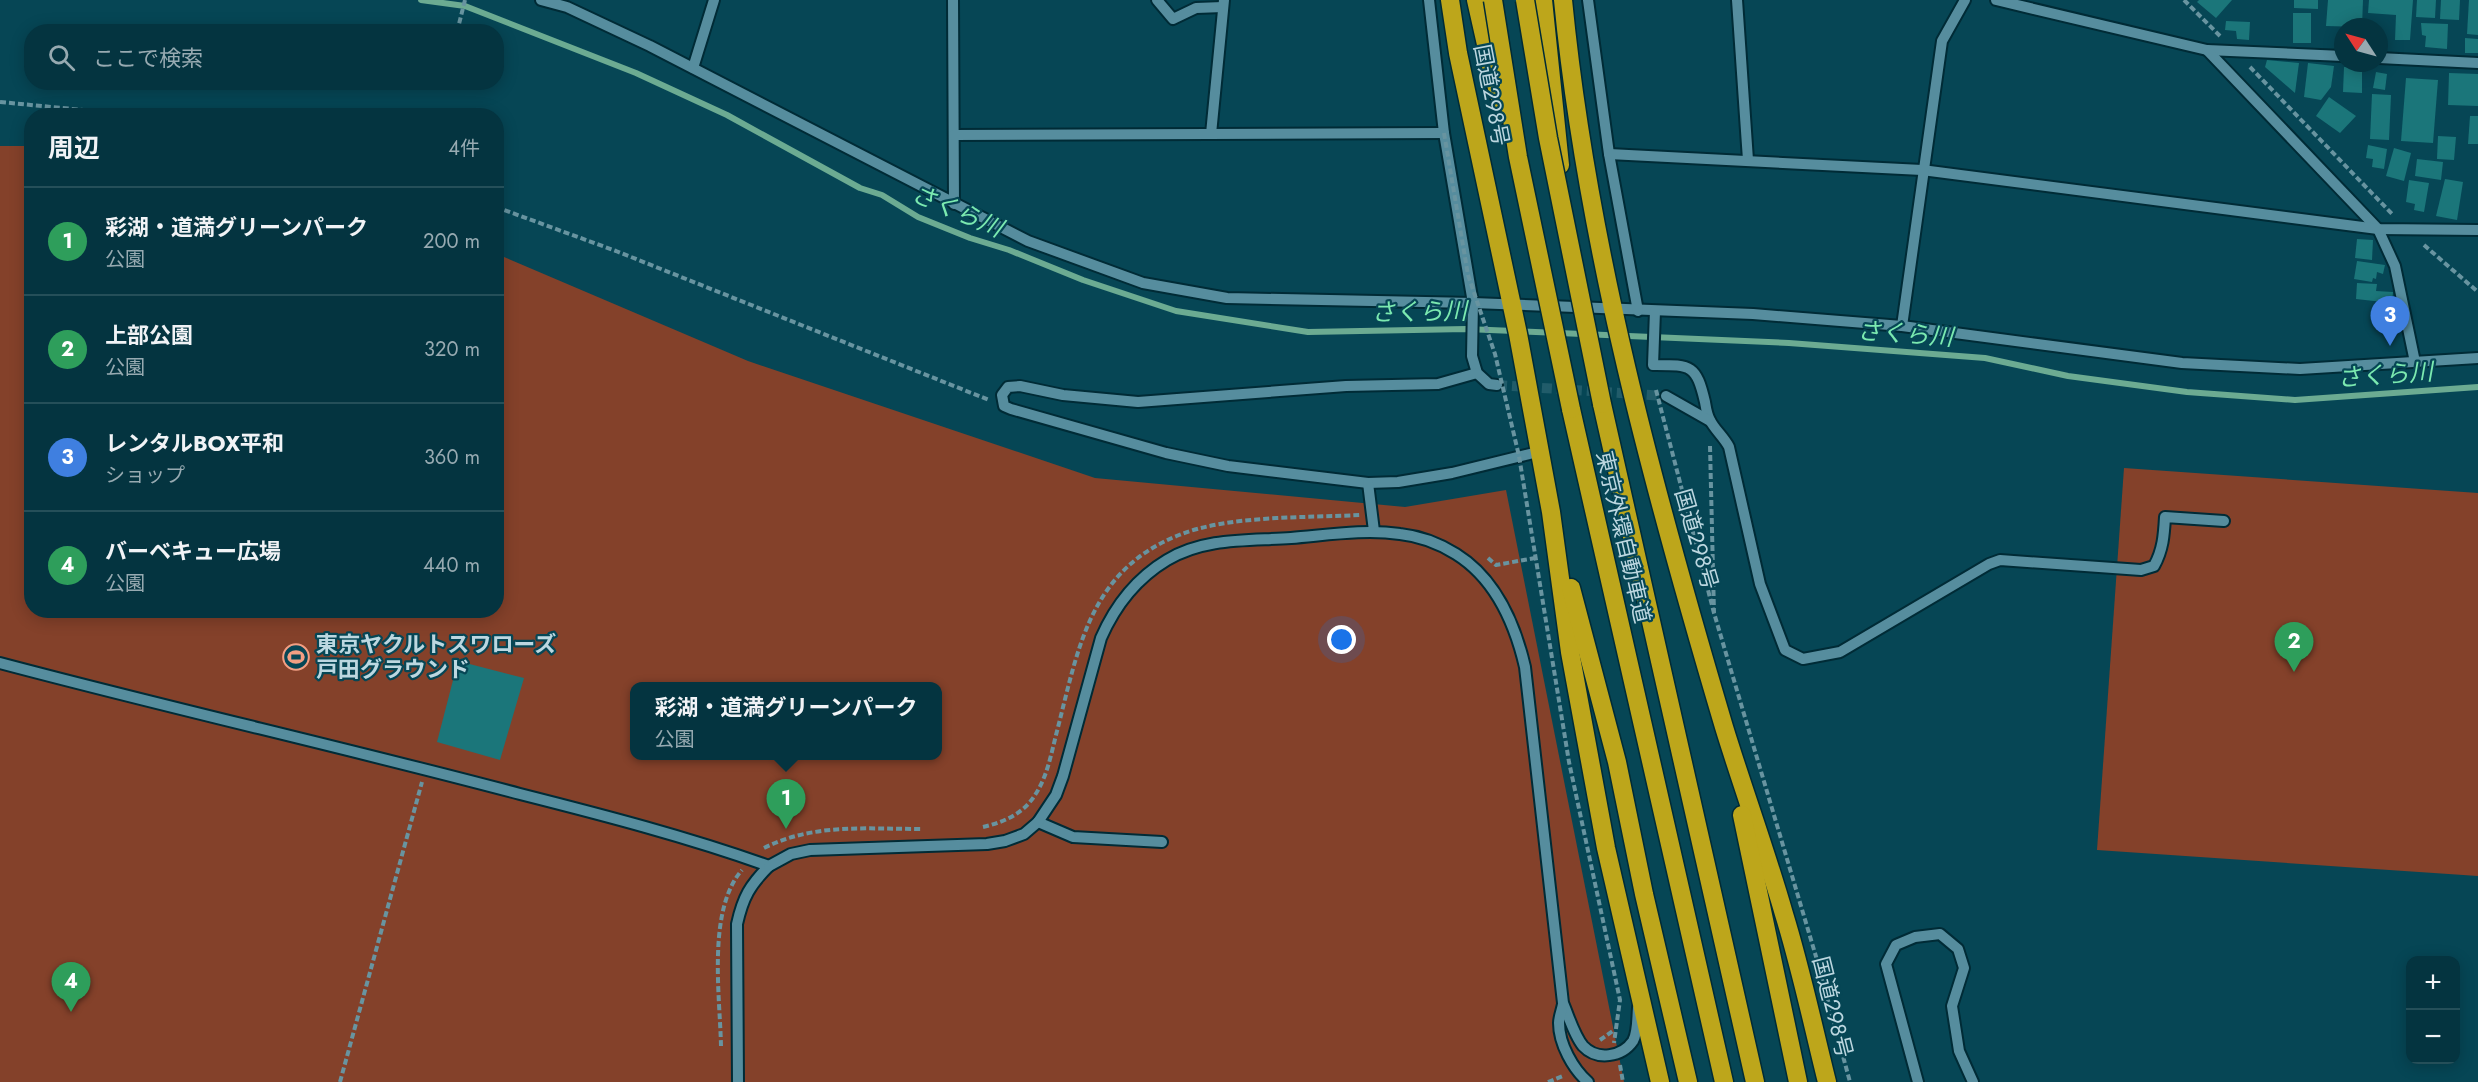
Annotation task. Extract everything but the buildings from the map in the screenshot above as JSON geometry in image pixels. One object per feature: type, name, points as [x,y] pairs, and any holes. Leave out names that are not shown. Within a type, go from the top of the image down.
[{"type":"highway","name":"国道298号","points":[[1450,0],[1458,53],[1515,319],[1551,512],[1570,652],[1606,848],[1660,1082]]},
{"type":"highway","points":[[1476,0],[1492,71],[1518,157]]},
{"type":"highway","name":"東京外環自動車道","points":[[1493,0],[1518,157],[1573,420],[1724,1082]]},
{"type":"highway","name":"東京外環自動車道","points":[[1525,0],[1564,221],[1605,416],[1755,1082]]},
{"type":"highway","points":[[1544,0],[1564,221]]},
{"type":"highway","name":"国道298号","points":[[1563,0],[1586,166],[1614,310],[1652,469],[1725,728],[1785,914],[1827,1082]]},
{"type":"highway","points":[[1551,512],[1617,762],[1644,894],[1688,1082]]},
{"type":"highway","points":[[1725,728],[1798,1082]]},
{"type":"street","points":[[541,0],[567,8],[693,68],[1028,241],[1143,283],[1227,298],[1473,303],[1515,319],[1614,310],[1753,314],[1902,326],[2182,363],[2300,369],[2478,358]]},
{"type":"street","points":[[693,68],[714,0]]},
{"type":"street","points":[[953,0],[954,204]]},
{"type":"street","points":[[1157,0],[1173,19],[1196,8],[1224,3],[1211,134]]},
{"type":"street","points":[[1429,0],[1444,133],[1473,303],[1472,356],[1477,373],[1489,384],[1497,385]]},
{"type":"street","points":[[1588,0],[1609,154],[1638,311]]},
{"type":"street","points":[[1737,0],[1749,160]]},
{"type":"street","points":[[1902,326],[1922,170],[1942,41],[1965,0]]},
{"type":"street","points":[[1996,0],[2207,50],[2334,56]]},
{"type":"street","points":[[2207,50],[2378,229],[2395,266],[2415,362]]},
{"type":"street","points":[[2388,58],[2478,63]]},
{"type":"street","points":[[954,135],[1444,133]]},
{"type":"street","points":[[1609,154],[1922,170],[2378,229],[2478,230]]},
{"type":"street","points":[[1655,311],[1653,365],[1684,366],[1693,370],[1699,378],[1710,421]]},
{"type":"street","points":[[1477,373],[1438,384],[1346,387],[1138,402],[1096,399],[1020,386],[1008,387],[1002,395],[1004,406],[1166,453],[1228,466],[1368,483],[1398,483],[1452,473],[1539,452]]},
{"type":"street","points":[[1661,393],[1710,421],[1722,434],[1729,447],[1760,584],[1785,650],[1803,659],[1840,652],[1989,564],[2000,560],[2141,570],[2154,566],[2160,555],[2165,517],[2224,521]]},
{"type":"street","points":[[1368,483],[1374,531]]},
{"type":"street","points":[[738,1082],[737,924],[742,900],[754,882],[769,866],[791,854],[831,848],[971,845],[1005,841],[1024,834],[1038,822],[1056,795],[1064,776],[1101,639],[1116,608],[1139,582],[1168,559],[1207,544],[1374,531],[1403,534],[1422,539],[1456,555],[1476,570],[1493,590],[1519,639],[1525,667],[1563,1003],[1581,1044],[1588,1051],[1608,1056],[1625,1049],[1634,1039],[1639,991]]},
{"type":"street","points":[[0,663],[220,720],[425,769],[638,825],[769,866]]},
{"type":"street","points":[[1038,822],[1072,837],[1162,842]]},
{"type":"street","points":[[1918,1082],[1886,964],[1896,945],[1915,937],[1940,934],[1958,949],[1964,968],[1952,1006],[1959,1051],[1973,1082]]},
{"type":"street","points":[[1563,1003],[1559,1023],[1562,1037],[1569,1057],[1588,1082]]},
{"type":"path","points":[[459,24],[465,0]]},
{"type":"path","points":[[2184,0],[2407,229],[2478,292]]},
{"type":"path","points":[[0,102],[63,108]]},
{"type":"path","points":[[1444,133],[1468,275],[1495,354],[1519,456],[1569,762],[1620,1000],[1614,1043]]},
{"type":"path","points":[[504,210],[616,251],[1004,406]]},
{"type":"path","points":[[1661,393],[1714,613],[1802,906],[1851,1082]]},
{"type":"path","points":[[1710,421],[1714,613]]},
{"type":"path","points":[[973,829],[1008,819],[1026,806],[1035,795],[1048,764],[1077,654],[1089,621],[1102,596],[1134,561],[1179,535],[1220,523],[1359,514]]},
{"type":"path","points":[[340,1082],[425,769]]},
{"type":"path","points":[[721,1049],[719,923],[732,885],[751,860],[762,849],[777,842],[820,829],[927,829]]},
{"type":"path","points":[[1594,1044],[1614,1030]]},
{"type":"path","points":[[1619,1063],[1623,1082]]},
{"type":"path","points":[[1548,1082],[1566,1075]]},
{"type":"shaded area","points":[[0,146],[24,146],[24,618],[504,618],[504,257],[748,361],[1095,478],[1405,507],[1506,490],[1624,1082],[0,1082]]},
{"type":"shaded area","points":[[2124,468],[2478,493],[2478,876],[2097,850]]},
{"type":"waterway","name":"さくら川","points":[[421,0],[465,6],[636,73],[727,115],[860,188],[882,195],[918,217],[1083,280],[1176,311],[1308,332],[1466,329],[1789,343],[1985,358],[2068,376],[2187,392],[2295,400],[2478,387]]},
{"type":"tunnel","points":[[1497,385],[1666,396]]},
{"type":"place","name":"レンタルBOX平和","points":[[2390,346]]},
{"type":"place","name":"東京ヤクルトスワローズ 戸田グラウンド","points":[[296,657]]},
{"type":"place","name":"上部公園","points":[[2294,672]]},
{"type":"place","name":"彩湖・道満グリーンパーク","points":[[786,829]]},
{"type":"place","name":"バーベキュー広場","points":[[71,1012]]}]
